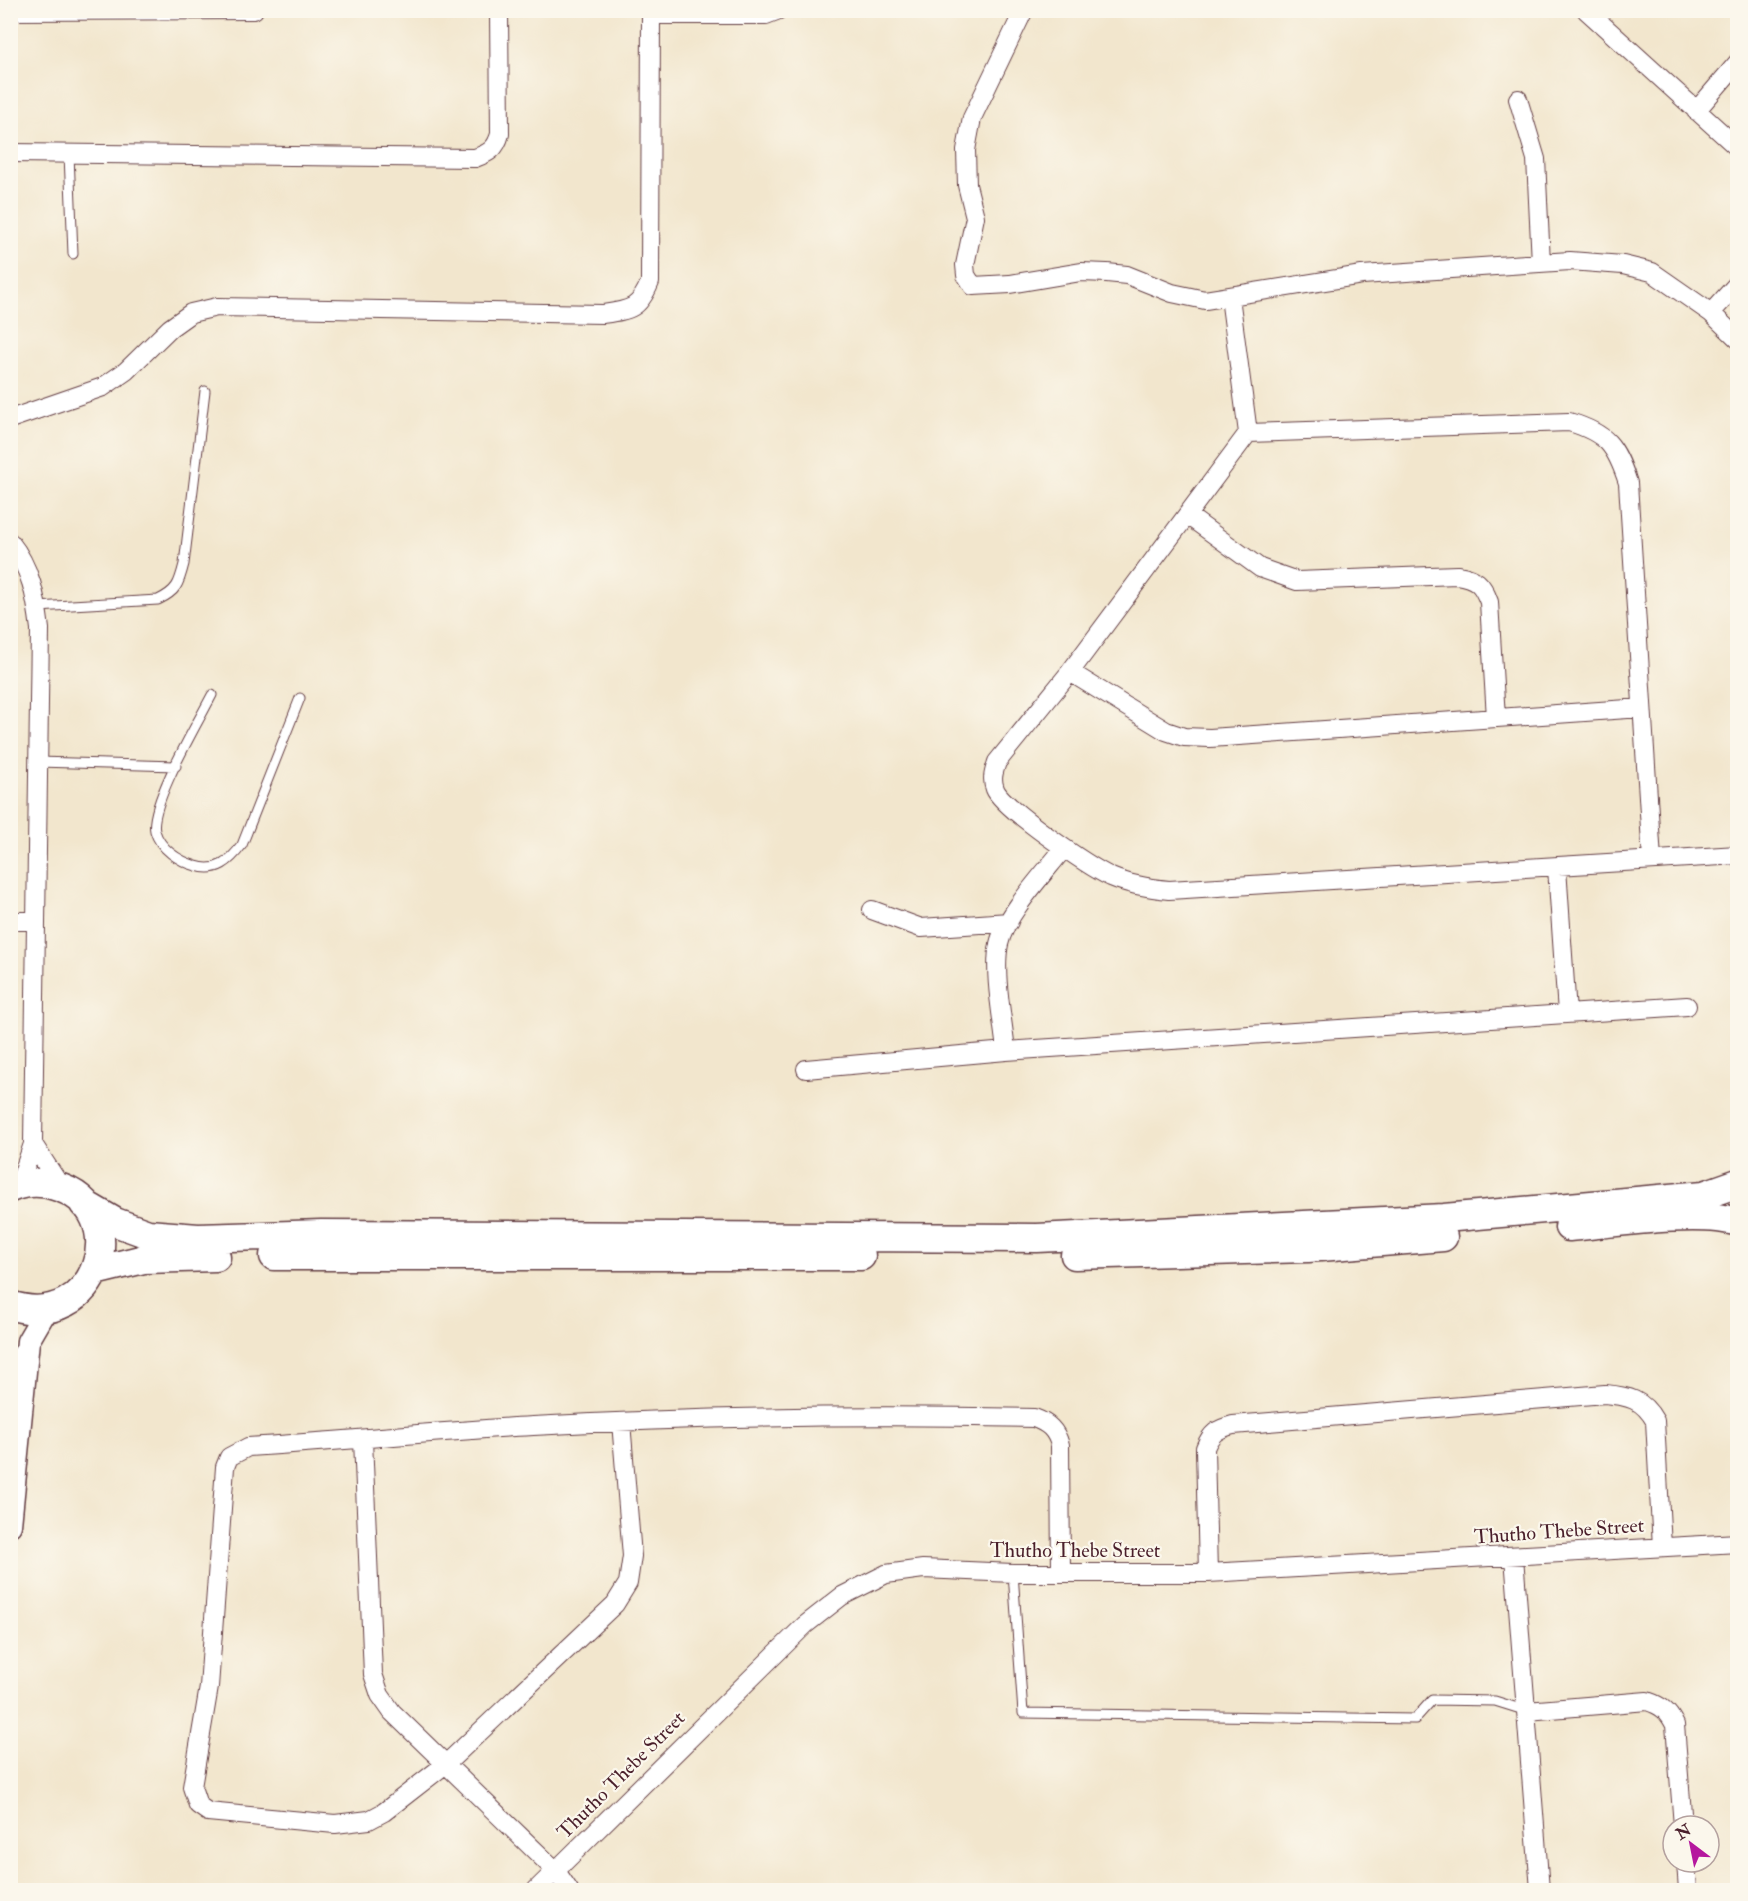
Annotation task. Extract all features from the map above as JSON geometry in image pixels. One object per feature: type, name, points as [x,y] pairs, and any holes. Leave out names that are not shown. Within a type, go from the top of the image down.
[{"type":"main road","points":[[15,1187],[33,1182],[61,1187],[115,1222],[148,1234],[198,1238],[321,1234],[1037,1238],[1444,1218],[1704,1195],[1737,1183]]},
{"type":"main road","points":[[11,1305],[28,1310],[46,1310],[76,1296],[89,1282],[95,1271],[100,1243],[95,1222],[84,1204]]},
{"type":"main road","points":[[95,1271],[118,1264],[167,1257],[1102,1254],[1308,1248],[1649,1220],[1727,1219],[1737,1222]]},
{"type":"street","points":[[10,11],[254,10]]},
{"type":"street","points":[[10,153],[475,158],[488,153],[496,146],[500,134],[499,10]]},
{"type":"street","points":[[10,419],[103,387],[126,371],[177,323],[191,313],[217,307],[603,314],[628,310],[642,301],[650,282],[652,13],[766,15],[779,10]]},
{"type":"street","points":[[1024,10],[987,84],[970,129],[966,150],[967,185],[975,217],[965,265],[969,282],[979,286],[1081,272],[1107,273],[1127,275],[1193,300],[1230,297],[1362,275],[1570,261],[1623,265],[1652,272],[1711,313],[1737,339]]},
{"type":"street","points":[[1591,13],[1737,147]]},
{"type":"street","points":[[1696,111],[1737,62]]},
{"type":"street","points":[[1518,99],[1536,159],[1542,263]]},
{"type":"street","points":[[1711,313],[1737,283]]},
{"type":"street","points":[[1230,297],[1248,433],[1070,672],[997,762],[992,775],[995,789],[1002,800],[1064,848],[1110,876],[1140,887],[1169,891],[1737,855]]},
{"type":"street","points":[[1248,433],[1569,422],[1590,428],[1610,441],[1620,458],[1628,483],[1652,860]]},
{"type":"street","points":[[1187,515],[1260,568],[1297,581],[1457,575],[1473,577],[1484,586],[1489,602],[1496,718]]},
{"type":"street","points":[[10,542],[21,555],[35,590],[40,629],[33,1144],[15,1187]]},
{"type":"street","points":[[1070,672],[1166,731],[1184,737],[1210,738],[1642,708]]},
{"type":"street","points":[[1006,1051],[998,966],[999,944],[1009,922],[1064,848]]},
{"type":"street","points":[[1557,868],[1567,1013]]},
{"type":"street","points":[[872,910],[921,928],[1009,922]]},
{"type":"street","points":[[10,921],[36,921]]},
{"type":"street","points":[[806,1069],[1006,1051],[1687,1006]]},
{"type":"street","points":[[33,1144],[61,1187]]},
{"type":"street","points":[[10,1525],[28,1344],[11,1305]]},
{"type":"street","points":[[10,1368],[28,1344],[46,1310]]},
{"type":"street","points":[[1208,1573],[1205,1448],[1210,1435],[1219,1428],[1605,1394],[1629,1396],[1639,1401],[1648,1408],[1654,1420],[1662,1547]]},
{"type":"street","points":[[621,1422],[632,1556],[628,1583],[615,1604],[447,1763],[384,1812],[356,1823],[335,1824],[208,1812],[198,1805],[193,1796],[192,1787],[209,1687],[225,1467],[229,1457],[248,1447],[363,1440],[534,1425],[621,1422],[914,1415],[1034,1418],[1051,1427],[1057,1434],[1060,1445],[1061,1572]]},
{"type":"street","points":[[363,1440],[373,1674],[380,1695],[392,1712],[556,1871],[569,1890]]},
{"type":"street","name":"Thutho Thebe Street","points":[[536,1890],[804,1625],[842,1596],[886,1574],[923,1569],[1013,1573],[1208,1573],[1737,1543]]},
{"type":"street","points":[[1514,1557],[1540,1890]]},
{"type":"street","points":[[1527,1711],[1647,1701],[1660,1705],[1675,1725],[1682,1814]]},
{"type":"street","points":[[1687,1874],[1688,1890]]},
{"type":"lane","points":[[69,154],[73,254]]},
{"type":"lane","points":[[37,607],[158,600],[172,593],[179,581],[184,564],[205,391]]},
{"type":"lane","points":[[212,695],[176,766],[155,815],[155,830],[161,845],[172,855],[195,866],[210,869],[229,862],[242,845],[300,698]]},
{"type":"lane","points":[[38,762],[176,766]]},
{"type":"lane","points":[[1013,1573],[1023,1713],[1415,1719],[1432,1700],[1495,1701],[1527,1711]]}]
